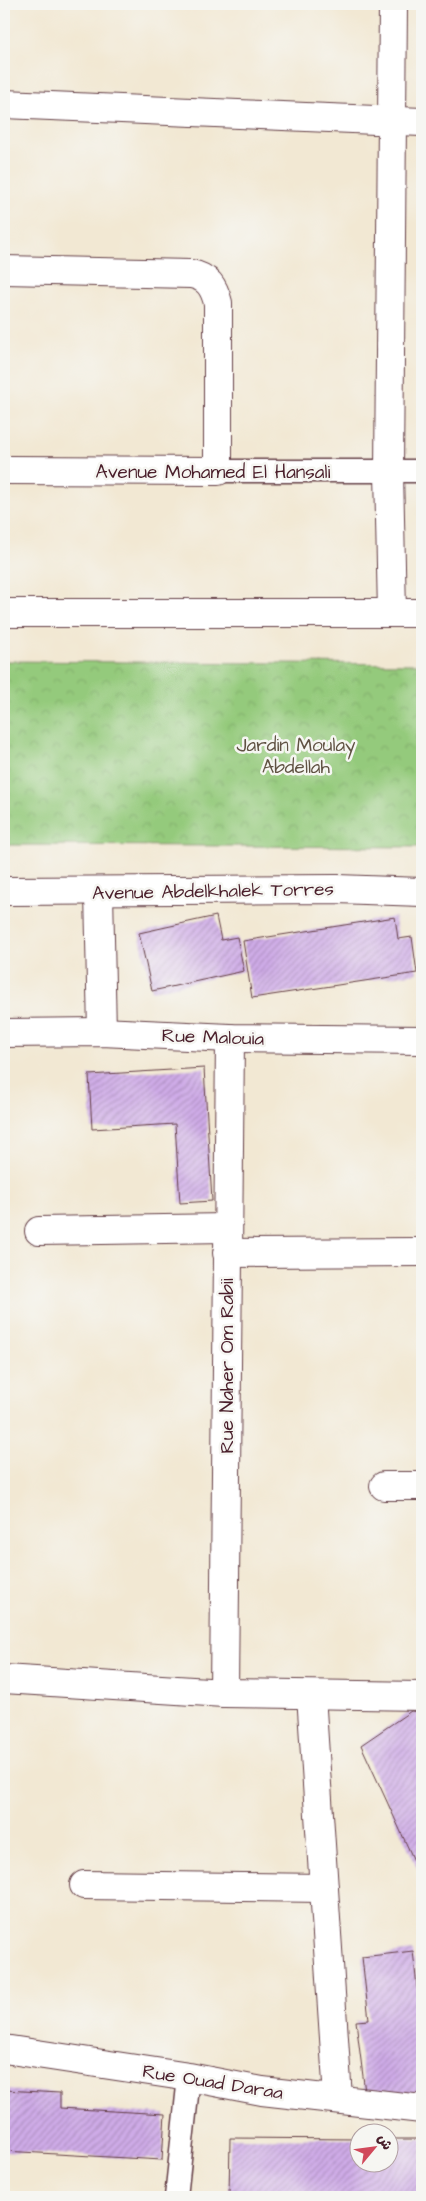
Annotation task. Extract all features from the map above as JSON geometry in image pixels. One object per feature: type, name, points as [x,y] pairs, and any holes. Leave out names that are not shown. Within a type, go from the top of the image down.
[{"type":"street","points":[[392,613],[389,471],[393,4]]},
{"type":"street","points":[[4,104],[422,122]]},
{"type":"street","points":[[4,270],[191,274],[200,276],[208,281],[214,290],[218,303],[218,471]]},
{"type":"street","name":"Avenue Mohamed El Hansali","points":[[4,470],[422,471]]},
{"type":"street","points":[[4,613],[422,614]]},
{"type":"street","name":"Avenue Abdelkhalek Torres","points":[[4,892],[327,889],[422,892]]},
{"type":"street","points":[[99,892],[102,1032]]},
{"type":"street","name":"Rue Malouia","points":[[4,1034],[102,1032],[230,1038],[422,1040]]},
{"type":"street","name":"Rue Naher Om Rabii","points":[[224,1693],[230,1038]]},
{"type":"street","points":[[39,1231],[422,1252]]},
{"type":"street","points":[[384,1486],[422,1486]]},
{"type":"street","points":[[4,1679],[224,1693],[422,1696]]},
{"type":"street","points":[[311,1695],[338,2098]]},
{"type":"street","points":[[84,1885],[324,1888]]},
{"type":"street","name":"Rue Ouad Daraa","points":[[4,2049],[189,2077],[262,2091],[338,2098],[422,2109]]},
{"type":"street","points":[[176,2197],[189,2077]]},
{"type":"green space","name":"Jardin Moulay Abdellah","points":[[4,661],[422,664],[422,847],[4,845]]},
{"type":"building","points":[[216,916],[221,940],[237,937],[244,971],[152,991],[139,933]]},
{"type":"building","points":[[395,917],[398,939],[412,937],[417,973],[252,998],[243,941]]},
{"type":"building","points":[[204,1068],[212,1201],[180,1203],[175,1124],[92,1129],[89,1075]]},
{"type":"building","points":[[411,1711],[422,1712],[422,1878],[361,1745]]},
{"type":"building","points":[[413,1951],[422,2031],[422,2094],[366,2100],[356,2021],[369,2020],[362,1957]]},
{"type":"building","points":[[4,2090],[60,2093],[60,2108],[165,2114],[162,2160],[4,2151]]},
{"type":"building","points":[[230,2138],[348,2139],[348,2174],[398,2174],[398,2139],[422,2139],[422,2197],[229,2197]]}]
